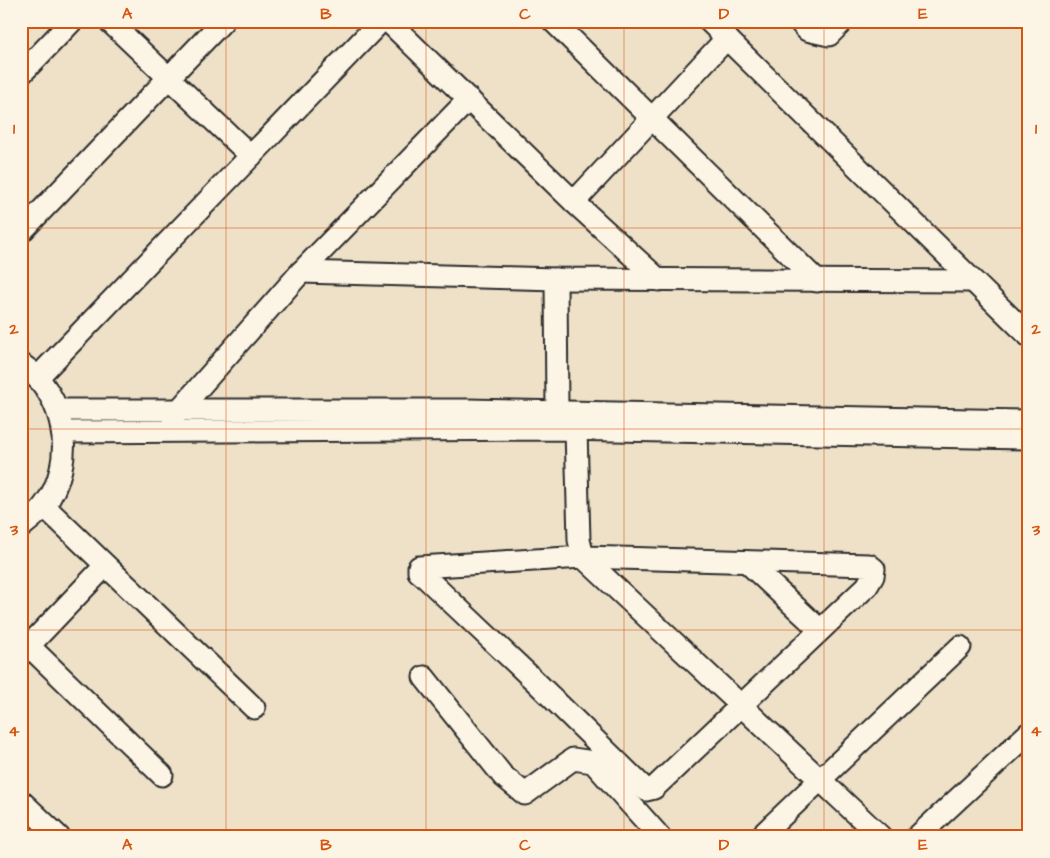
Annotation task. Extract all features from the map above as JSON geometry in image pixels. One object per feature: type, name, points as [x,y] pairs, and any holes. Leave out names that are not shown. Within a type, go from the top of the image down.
[{"type":"street","points":[[21,74],[72,21]]},
{"type":"street","points":[[109,21],[251,156]]},
{"type":"street","points":[[21,232],[223,21]]},
{"type":"street","points":[[21,527],[44,506],[58,480],[64,451],[61,421],[50,393],[29,371],[251,156],[381,21]]},
{"type":"street","points":[[388,21],[574,202],[659,280]]},
{"type":"street","points":[[553,21],[817,280]]},
{"type":"street","points":[[710,21],[1029,336]]},
{"type":"street","points":[[798,21],[807,30],[829,35],[843,21]]},
{"type":"street","points":[[574,202],[727,38]]},
{"type":"street","points":[[163,432],[178,410],[301,272],[469,99]]},
{"type":"street","points":[[301,272],[556,279],[973,281]]},
{"type":"street","points":[[556,279],[565,424],[579,540],[584,557],[881,837]]},
{"type":"street","points":[[57,410],[178,410],[1029,438]]},
{"type":"street","points":[[62,432],[163,432],[565,424],[1029,421]]},
{"type":"street","points":[[44,506],[254,708]]},
{"type":"street","points":[[584,557],[869,565],[874,569],[873,576],[867,586],[654,788],[646,790],[537,682],[425,577],[418,567],[584,557]]},
{"type":"street","points":[[748,562],[820,630]]},
{"type":"street","points":[[105,566],[25,650],[162,775]]},
{"type":"street","points":[[760,837],[960,647]]},
{"type":"street","points":[[424,677],[503,776],[525,794],[573,759],[593,762],[660,837]]},
{"type":"street","points":[[917,837],[1029,733]]},
{"type":"street","points":[[23,805],[59,837]]}]
